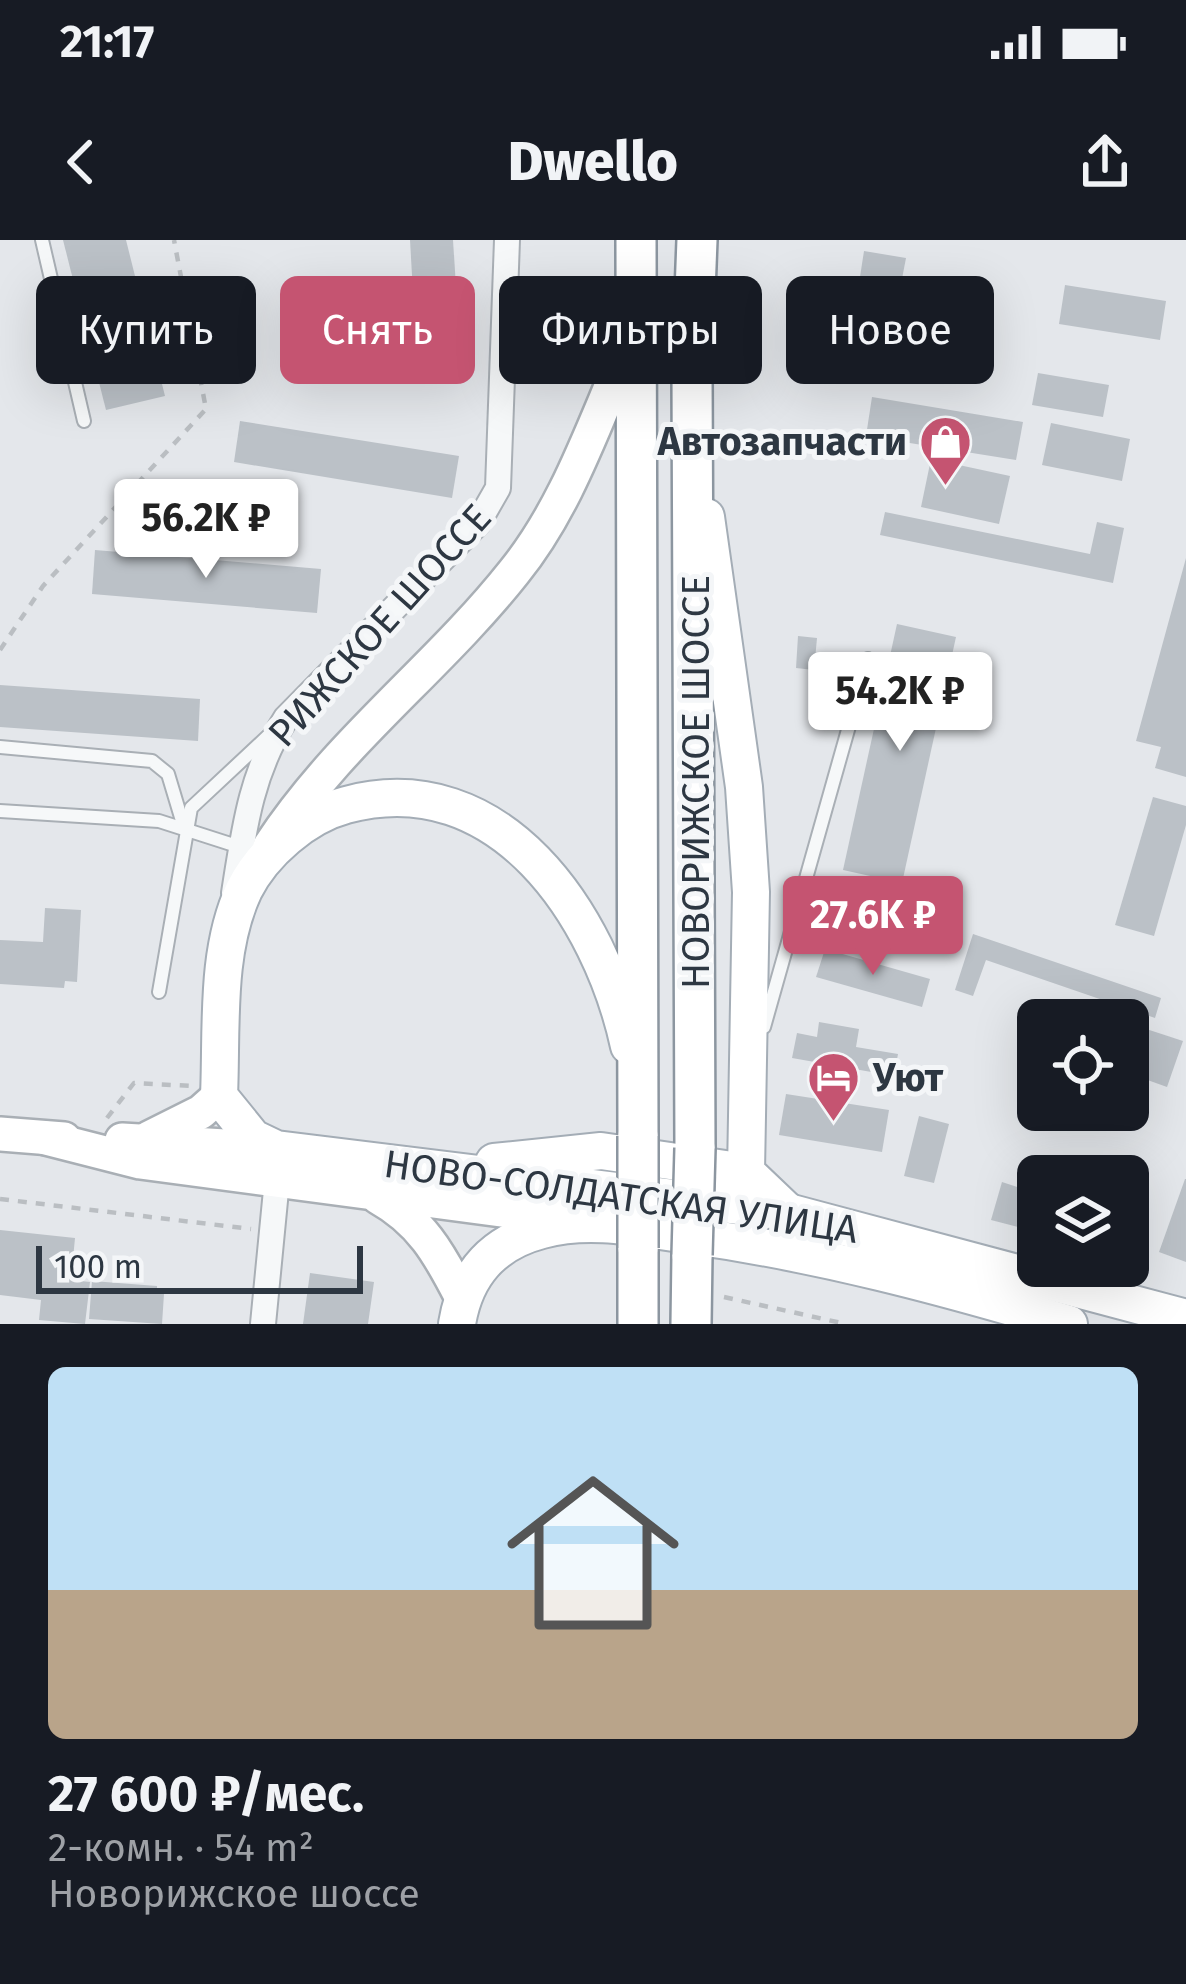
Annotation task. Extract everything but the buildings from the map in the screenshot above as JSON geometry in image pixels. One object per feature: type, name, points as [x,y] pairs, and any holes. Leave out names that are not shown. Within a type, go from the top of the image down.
[{"type":"highway","name":"НОВОРИЖСКОЕ ШОССЕ","points":[[632,240],[635,276]]},
{"type":"highway","name":"НОВОРИЖСКОЕ ШОССЕ","points":[[696,276],[697,240]]},
{"type":"highway","name":"НОВОРИЖСКОЕ ШОССЕ","points":[[634,384],[638,1324]]},
{"type":"highway","name":"НОВОРИЖСКОЕ ШОССЕ","points":[[691,1324],[695,1148],[692,384]]},
{"type":"main road","points":[[143,1141],[201,1112],[219,1090],[226,935],[248,858],[515,571],[568,486],[612,384]]},
{"type":"main road","points":[[693,384],[700,474],[744,787],[750,965],[746,1172]]},
{"type":"main road","points":[[248,858],[307,821],[370,798],[428,798],[500,830],[557,885],[596,945],[619,1000],[638,1085]]},
{"type":"main road","points":[[219,1090],[276,1165]]},
{"type":"main road","name":"НОВО-СОЛДАТСКАЯ УЛИЦА","points":[[0,1134],[143,1141],[276,1165],[371,1193],[871,1265],[1069,1324]]},
{"type":"main road","name":"НОВО-СОЛДАТСКАЯ УЛИЦА","points":[[46,1138],[140,1162],[452,1169],[788,1212],[879,1232],[1186,1318]]},
{"type":"main road","points":[[452,1169],[562,1151],[601,1151],[746,1172],[788,1212]]},
{"type":"main road","points":[[371,1193],[407,1214],[437,1248],[459,1310]]},
{"type":"main road","points":[[459,1310],[473,1272],[512,1242],[541,1230],[592,1222]]},
{"type":"street","name":"РИЖСКОЕ ШОССЕ","points":[[248,858],[262,755],[286,718],[478,523],[498,488],[504,455],[506,240]]},
{"type":"street","points":[[262,1324],[276,1165]]},
{"type":"lane","points":[[42,240],[84,421]]},
{"type":"lane","points":[[748,1079],[868,659]]},
{"type":"lane","points":[[159,992],[184,826],[191,808],[286,718]]},
{"type":"lane","points":[[0,747],[152,761],[169,774],[184,826]]},
{"type":"lane","points":[[0,811],[184,826],[248,858]]},
{"type":"lane","points":[[750,965],[786,953]]},
{"type":"path","points":[[0,650],[43,586],[206,409],[174,240]]},
{"type":"path","points":[[103,1122],[134,1083],[219,1090]]},
{"type":"path","points":[[0,1199],[272,1232]]},
{"type":"path","points":[[724,1297],[846,1324]]},
{"type":"place","name":"Автозапчасти","points":[[946,487]]},
{"type":"place","name":"Уют","points":[[834,1123]]}]
